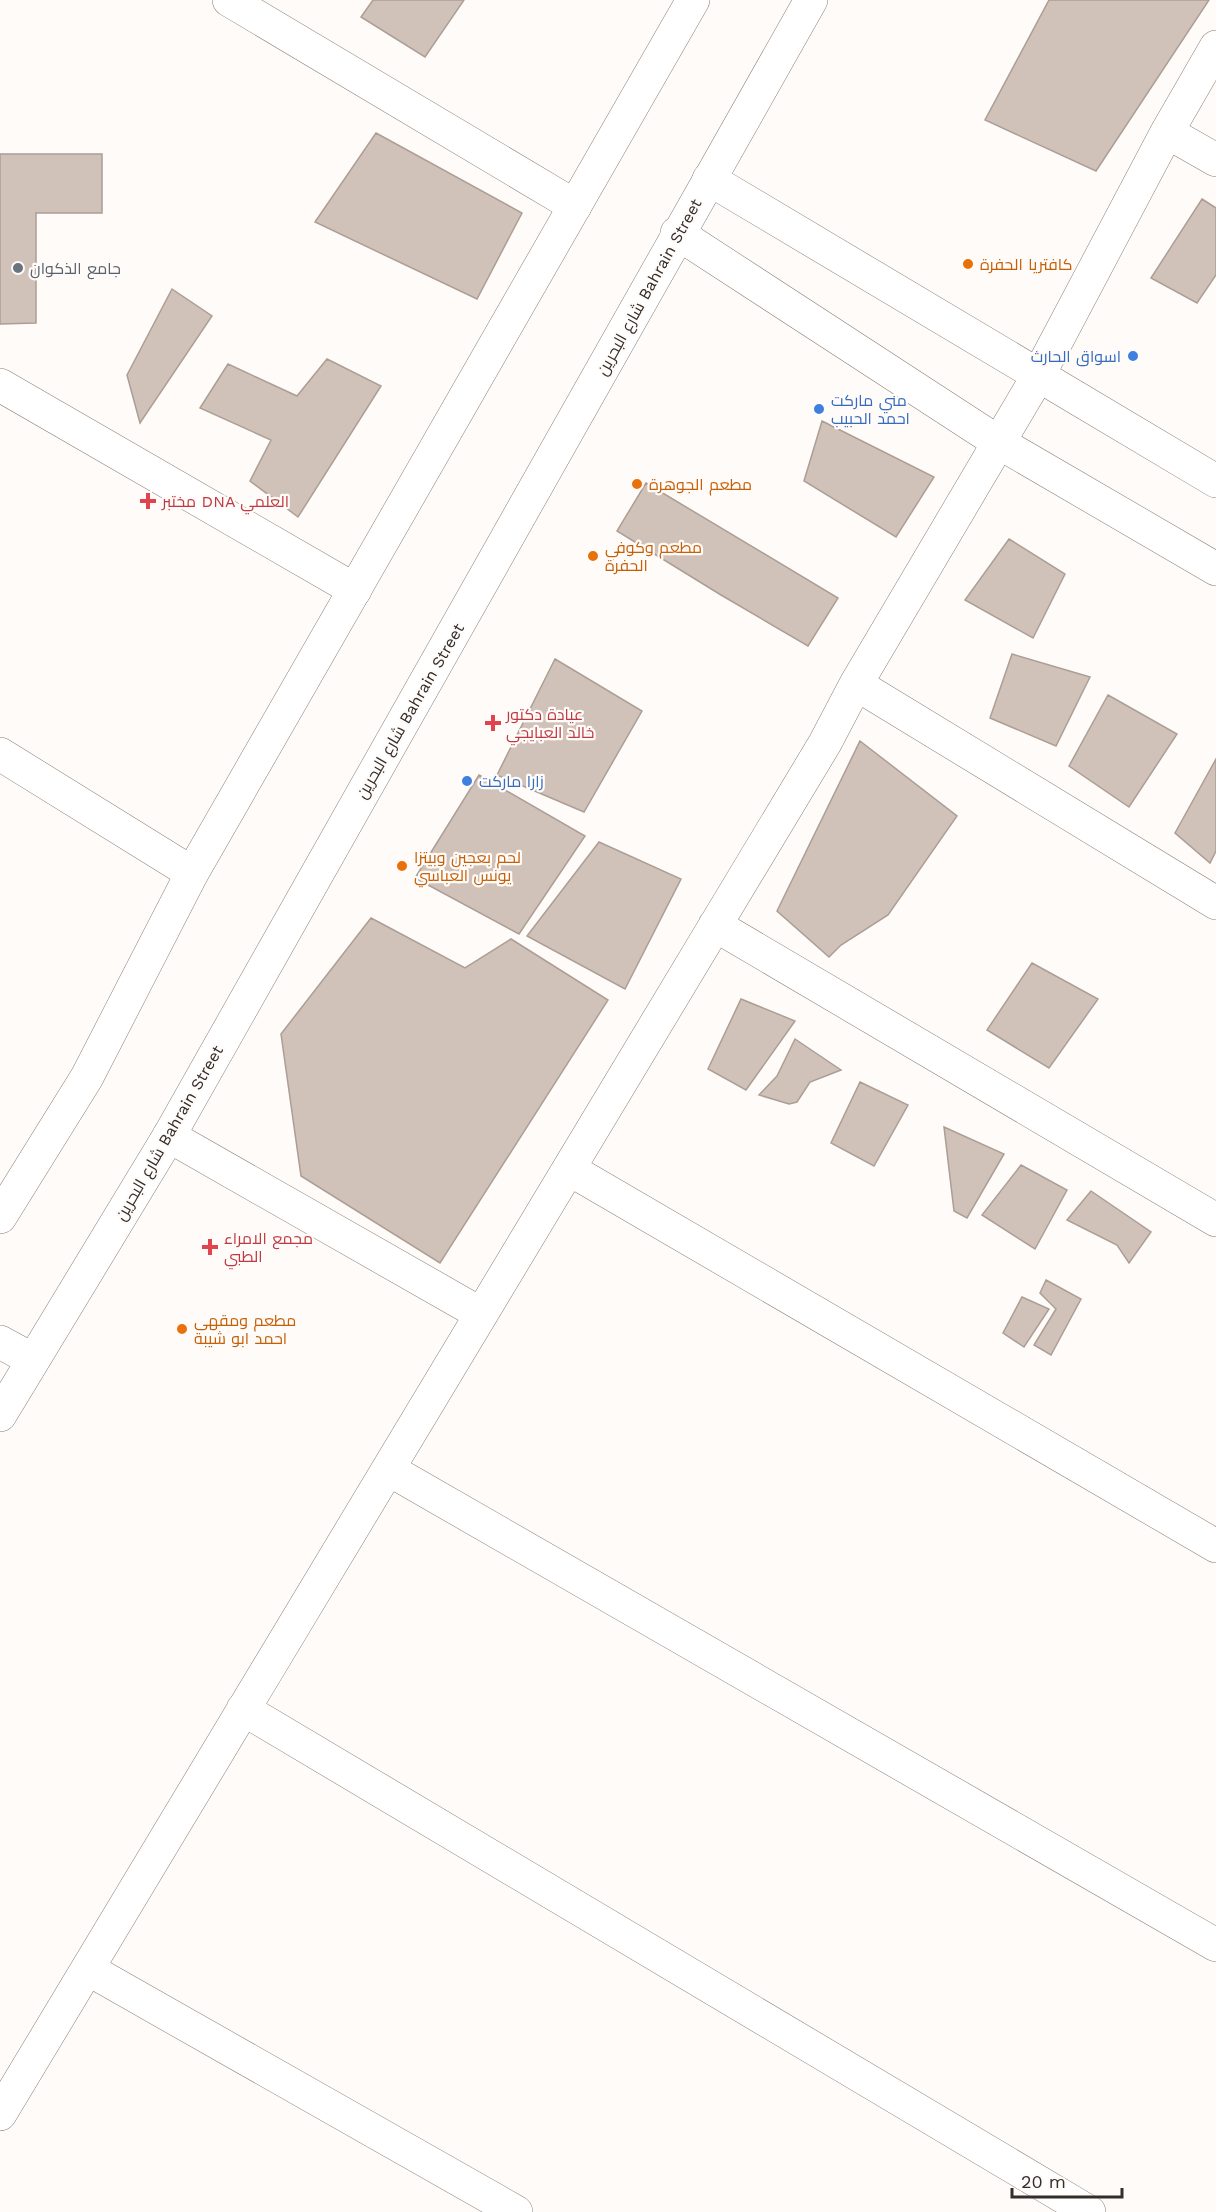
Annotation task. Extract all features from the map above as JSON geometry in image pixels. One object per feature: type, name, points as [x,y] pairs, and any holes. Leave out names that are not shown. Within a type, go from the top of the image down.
[{"type":"street","points":[[229,0],[575,206]]},
{"type":"street","points":[[0,1217],[87,1077],[192,873],[693,0]]},
{"type":"street","name":"شارع البحرين Bahrain Street","points":[[0,1415],[169,1136],[649,289],[677,233],[811,0]]},
{"type":"street","points":[[0,2114],[825,743],[856,684],[1038,376],[1167,132],[1216,47]]},
{"type":"street","points":[[1167,132],[1216,160]]},
{"type":"street","points":[[709,178],[1216,481]]},
{"type":"street","points":[[677,233],[998,442],[1216,570]]},
{"type":"street","points":[[0,385],[355,590]]},
{"type":"street","points":[[856,684],[1216,903]]},
{"type":"street","points":[[0,754],[192,873]]},
{"type":"street","points":[[715,925],[1216,1220]]},
{"type":"street","points":[[169,1136],[481,1314]]},
{"type":"street","points":[[569,1169],[1216,1546]]},
{"type":"street","points":[[0,1342],[33,1360]]},
{"type":"street","points":[[388,1469],[1216,1946]]},
{"type":"street","points":[[243,1709],[1089,2212]]},
{"type":"street","points":[[88,1969],[516,2212]]},
{"type":"building","points":[[373,0],[464,0],[425,57],[361,17]]},
{"type":"building","points":[[1049,0],[1209,0],[1096,171],[985,120]]},
{"type":"building","points":[[376,133],[522,213],[477,299],[315,222]]},
{"type":"building","name":"جامع الذكوان","points":[[0,154],[102,154],[102,213],[36,213],[36,323],[0,324]]},
{"type":"building","points":[[1202,199],[1216,208],[1216,275],[1197,303],[1151,278]]},
{"type":"building","points":[[172,289],[212,316],[140,423],[127,375]]},
{"type":"building","points":[[327,359],[381,386],[298,517],[250,481],[271,440],[200,408],[228,364],[297,396]]},
{"type":"building","points":[[822,421],[934,477],[896,537],[804,481]]},
{"type":"building","points":[[646,483],[838,598],[808,646],[617,531]]},
{"type":"building","points":[[1009,539],[1065,574],[1033,638],[965,600]]},
{"type":"building","points":[[1012,654],[1090,677],[1056,746],[990,718]]},
{"type":"building","points":[[555,659],[642,711],[584,812],[497,775]]},
{"type":"building","points":[[1108,695],[1177,734],[1129,807],[1069,766]]},
{"type":"building","points":[[860,741],[957,816],[888,915],[841,945],[829,957],[777,911]]},
{"type":"building","points":[[1216,759],[1216,851],[1210,863],[1175,833]]},
{"type":"building","points":[[479,775],[585,836],[519,934],[415,878]]},
{"type":"building","points":[[599,842],[681,879],[625,989],[527,936]]},
{"type":"building","points":[[371,918],[465,968],[511,939],[608,1000],[440,1263],[301,1176],[281,1034]]},
{"type":"building","points":[[1032,963],[1098,999],[1049,1068],[987,1030]]},
{"type":"building","points":[[741,999],[795,1021],[746,1090],[708,1069]]},
{"type":"building","points":[[795,1039],[841,1070],[810,1082],[797,1102],[789,1104],[759,1095],[777,1076]]},
{"type":"building","points":[[860,1082],[908,1105],[874,1166],[831,1143]]},
{"type":"building","points":[[944,1127],[1004,1154],[967,1218],[954,1211]]},
{"type":"building","points":[[1021,1165],[1067,1190],[1035,1249],[982,1215]]},
{"type":"building","points":[[1091,1191],[1151,1232],[1129,1263],[1117,1245],[1067,1220]]},
{"type":"building","points":[[1046,1280],[1081,1299],[1051,1355],[1034,1345],[1056,1309],[1040,1293]]},
{"type":"building","points":[[1022,1297],[1049,1309],[1024,1347],[1003,1333]]},
{"type":"place","name":"كافتريا الحفرة","points":[[968,264]]},
{"type":"place","name":"جامع الذكوان","points":[[18,268]]},
{"type":"place","name":"اسواق الحارث","points":[[1133,356]]},
{"type":"place","name":"مني ماركت احمد الحبيب","points":[[819,409]]},
{"type":"place","name":"مطعم الجوهرة","points":[[637,484]]},
{"type":"place","name":"مختبر DNA العلمي","points":[[148,501]]},
{"type":"place","name":"مطعم وكوفي الحفرة","points":[[593,556]]},
{"type":"place","name":"عيادة دكتور خالد العبايجي","points":[[493,723]]},
{"type":"place","name":"زارا ماركت","points":[[467,781]]},
{"type":"place","name":"لحم بعجين وبيتزا يونس العباسي","points":[[402,866]]},
{"type":"place","name":"مجمع الامراء الطبي","points":[[210,1247]]},
{"type":"place","name":"مطعم ومقهى احمد ابو شيبة","points":[[182,1329]]}]
